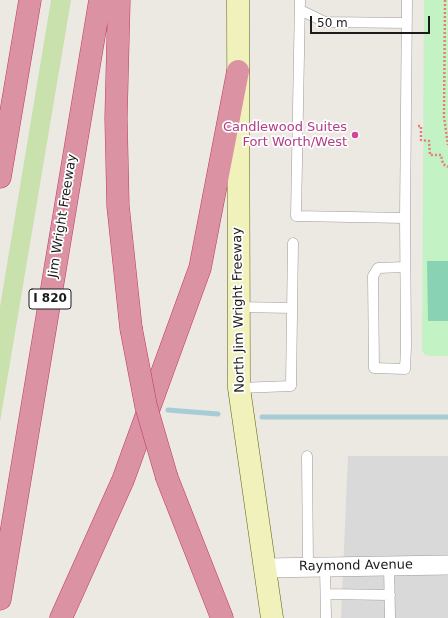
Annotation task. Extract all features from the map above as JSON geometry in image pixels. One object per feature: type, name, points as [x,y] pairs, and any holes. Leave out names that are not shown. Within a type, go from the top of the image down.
[{"type":"highway","points":[[0,177],[30,0]]},
{"type":"highway","name":"Jim Wright Freeway","points":[[0,599],[100,0]]},
{"type":"highway","points":[[120,0],[116,118],[118,206],[131,328],[146,406],[167,478],[222,618]]},
{"type":"highway","points":[[60,618],[123,480],[200,268],[238,71]]},
{"type":"main road","name":"North Jim Wright Freeway","points":[[238,0],[239,388],[272,618]]},
{"type":"street","name":"Raymond Avenue","points":[[265,568],[448,565]]},
{"type":"lane","points":[[405,267],[378,268],[373,276],[374,368],[405,369],[407,0]]},
{"type":"lane","points":[[300,5],[325,22],[406,23]]},
{"type":"lane","points":[[300,5],[296,216],[405,218]]},
{"type":"lane","points":[[239,388],[291,386],[293,243]]},
{"type":"lane","points":[[238,306],[292,308]]},
{"type":"lane","points":[[307,456],[316,566],[326,594],[326,618]]},
{"type":"lane","points":[[389,565],[390,618]]},
{"type":"lane","points":[[326,594],[390,595]]},
{"type":"path","points":[[445,0],[444,117],[448,145]]},
{"type":"path","points":[[406,126],[421,126],[421,140],[429,141],[430,155],[441,155],[443,164],[448,167]]},
{"type":"shaded area","points":[[348,456],[448,456],[448,618],[341,618]]},
{"type":"green space","points":[[51,0],[71,0],[0,422],[0,307]]},
{"type":"green space","points":[[424,0],[448,0],[448,356],[429,356],[424,354],[422,350]]},
{"type":"green space","points":[[427,261],[448,261],[448,321],[428,321]]},
{"type":"waterway","points":[[168,410],[218,414]]},
{"type":"waterway","points":[[262,417],[448,417]]},
{"type":"place","name":"Candlewood Suites Fort Worth/West","points":[[355,135]]}]
